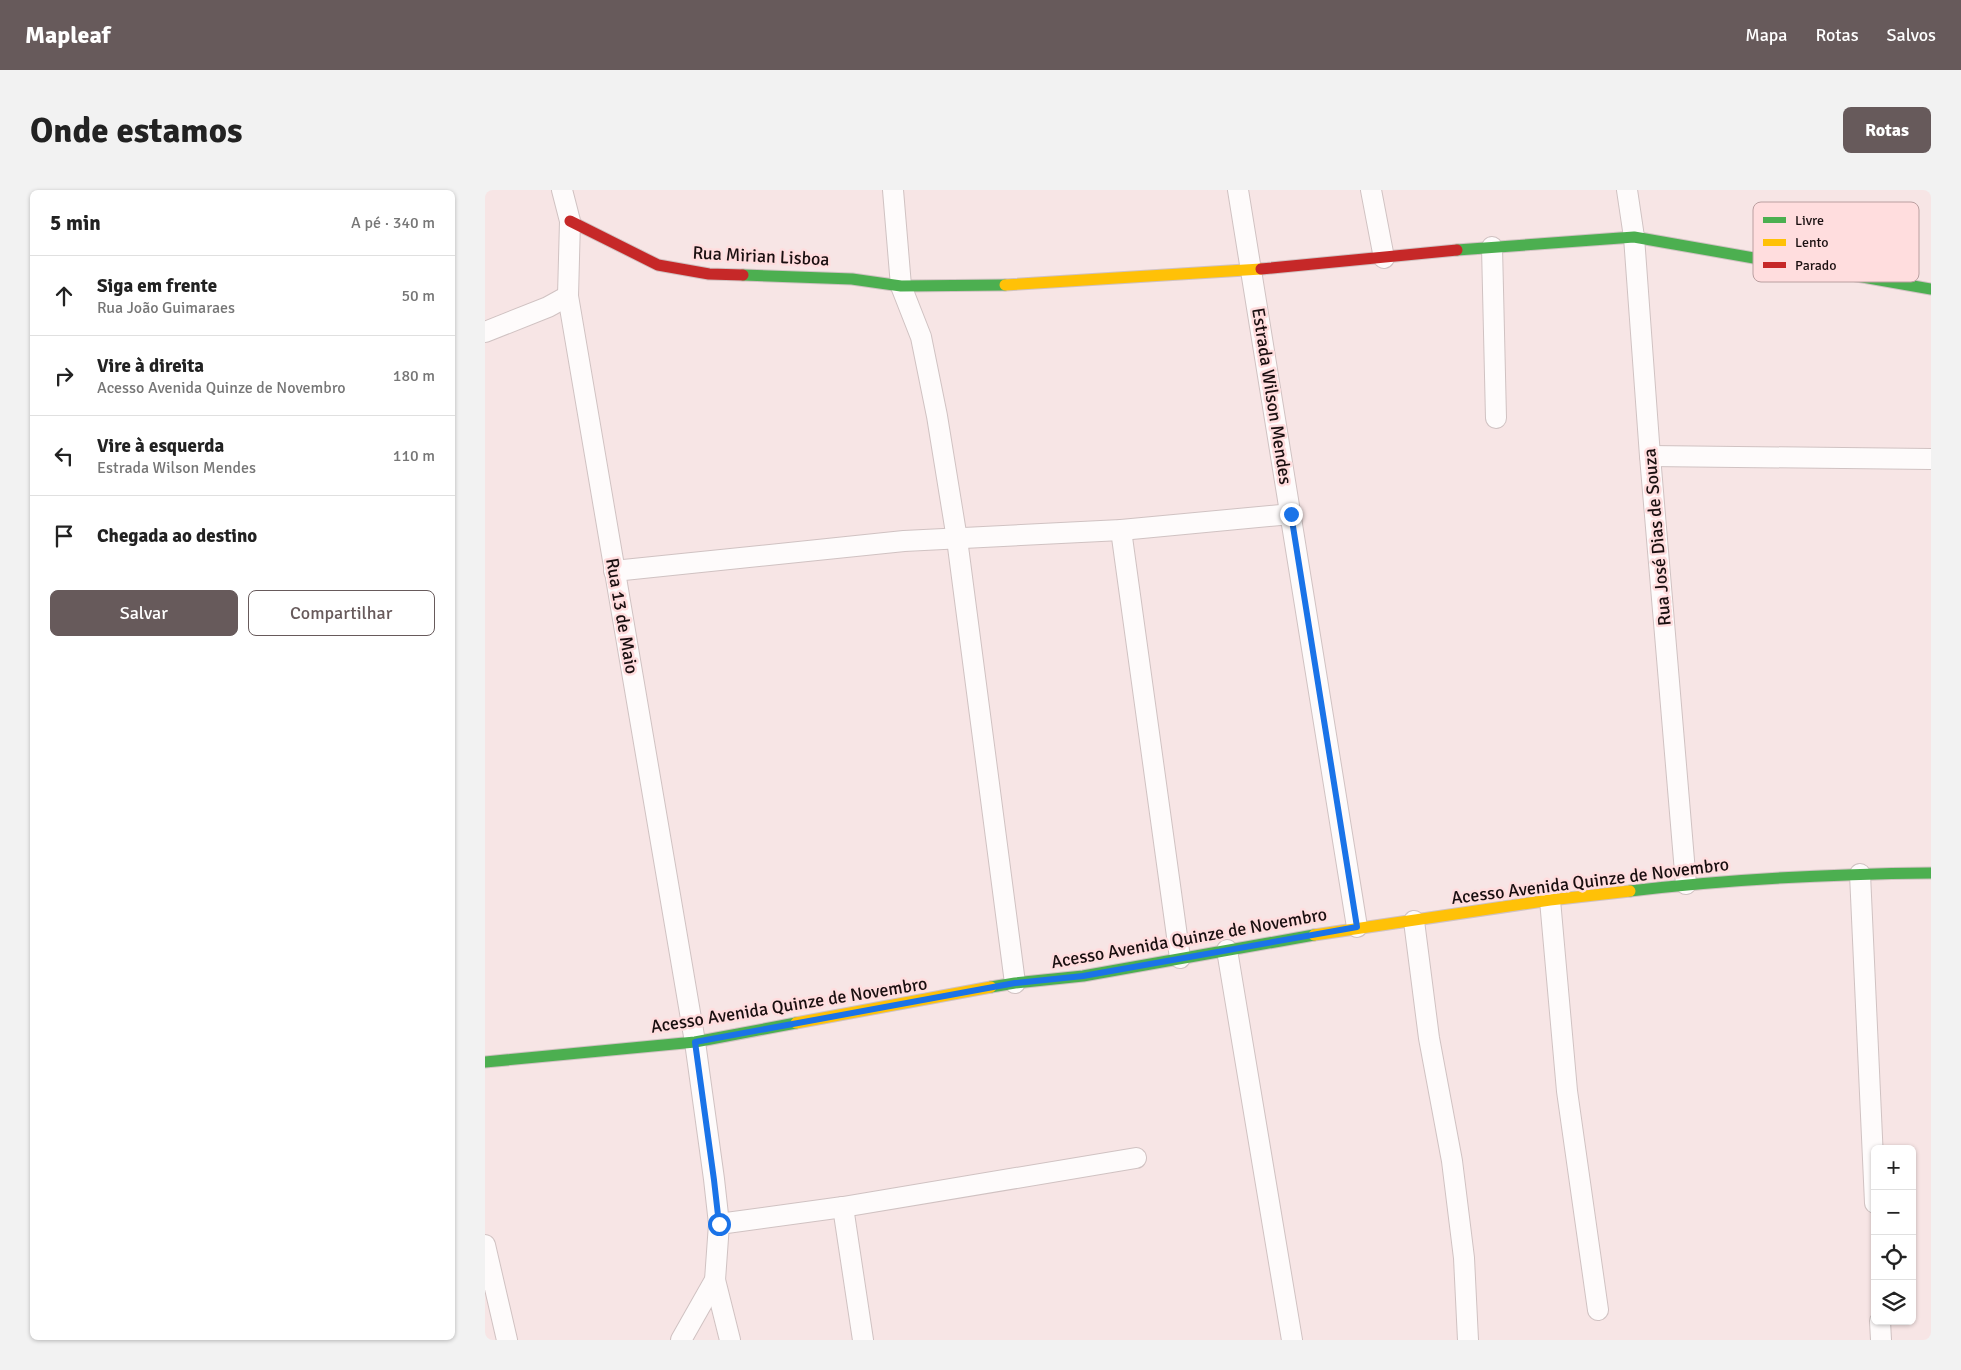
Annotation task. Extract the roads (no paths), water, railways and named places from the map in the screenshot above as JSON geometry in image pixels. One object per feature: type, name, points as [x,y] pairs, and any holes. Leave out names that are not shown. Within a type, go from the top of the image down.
[{"type":"street","name":"Rua 13 de Maio","points":[[562,190],[570,221],[568,296],[695,1042],[719,1224],[715,1280]]},
{"type":"street","points":[[893,190],[901,286],[921,337],[937,416],[957,539],[1015,983]]},
{"type":"street","name":"Estrada Wilson Mendes","points":[[1238,190],[1357,927]]},
{"type":"street","points":[[1371,190],[1384,258]]},
{"type":"street","name":"Rua José Dias de Souza","points":[[1627,190],[1634,237],[1685,884]]},
{"type":"street","name":"Rua Mirian Lisboa","points":[[570,221],[658,265],[709,274],[852,279],[901,286],[1023,284],[1251,270],[1491,247],[1634,237],[1753,258]]},
{"type":"street","points":[[1491,247],[1496,418]]},
{"type":"street","name":"Rua Mirian Lisboa","points":[[1891,282],[1931,289]]},
{"type":"street","points":[[485,332],[548,307],[568,296]]},
{"type":"street","points":[[1650,456],[1931,459]]},
{"type":"street","points":[[614,571],[904,541],[1121,530],[1291,514]]},
{"type":"street","points":[[1121,530],[1180,958]]},
{"type":"street","name":"Acesso Avenida Quinze de Novembro","points":[[485,1062],[695,1042],[1015,983],[1083,976],[1357,927],[1550,900],[1685,884],[1860,874],[1931,873]]},
{"type":"street","points":[[1860,874],[1874,1190]]},
{"type":"street","points":[[1550,900],[1567,1090],[1598,1310]]},
{"type":"street","points":[[1414,920],[1429,1038],[1452,1161],[1464,1258],[1468,1340]]},
{"type":"street","points":[[1227,950],[1292,1340]]},
{"type":"street","points":[[719,1224],[843,1207],[1136,1158]]},
{"type":"street","points":[[843,1207],[863,1340]]},
{"type":"street","points":[[485,1245],[507,1340]]},
{"type":"street","points":[[681,1340],[715,1280]]},
{"type":"street","points":[[715,1280],[731,1340]]},
{"type":"street","points":[[1880,1325],[1881,1340]]}]
